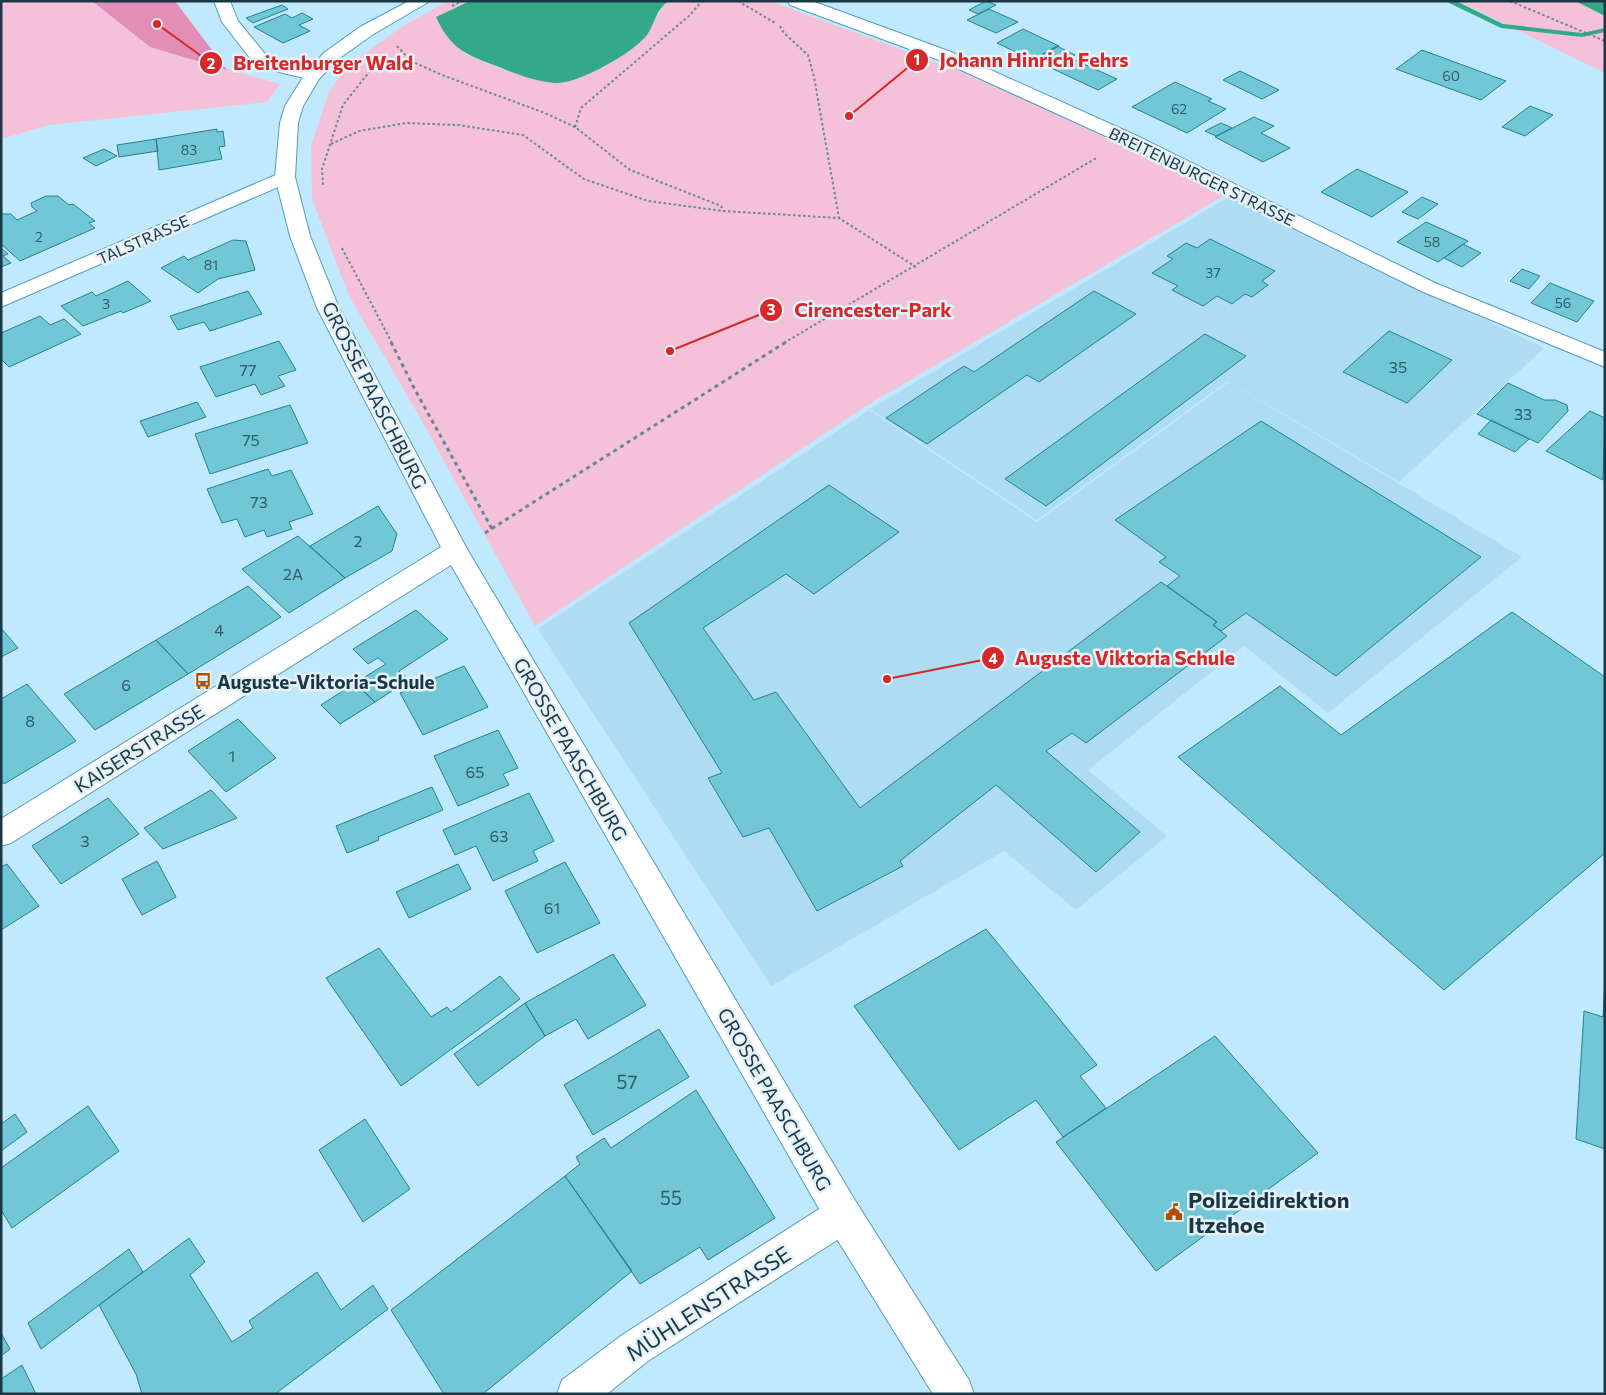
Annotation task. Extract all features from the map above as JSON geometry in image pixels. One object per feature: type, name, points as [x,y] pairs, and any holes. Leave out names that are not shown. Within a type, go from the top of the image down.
[{"type":"street","points":[[222,1],[230,22],[263,63],[313,75]]},
{"type":"street","name":"GROSSE PAASCHBURG","points":[[422,1],[382,21],[344,46],[313,75],[294,106],[289,123],[285,177],[300,236],[328,308],[455,550],[843,1215],[954,1394]]},
{"type":"street","name":"BREITENBURGER STRASSE","points":[[796,1],[945,56],[1128,138],[1428,287],[1605,360]]},
{"type":"street","name":"TALSTRASSE","points":[[1,302],[285,177]]},
{"type":"street","name":"KAISERSTRASSE","points":[[1,834],[455,550]]},
{"type":"street","name":"MÜHLENSTRASSE","points":[[576,1394],[635,1348],[843,1215]]},
{"type":"path","points":[[575,127],[581,108],[690,15],[702,1]]},
{"type":"path","points":[[738,1],[780,26],[784,33],[808,55],[814,77],[839,218]]},
{"type":"path","points":[[1510,1],[1605,41]]},
{"type":"path","points":[[394,43],[411,61],[442,75],[545,113],[575,127],[630,170],[721,206],[723,211]]},
{"type":"path","points":[[323,186],[322,169],[343,104],[363,78]]},
{"type":"path","points":[[331,144],[359,131],[406,123],[458,125],[523,135],[584,179],[648,202],[723,211],[839,218],[916,267]]},
{"type":"path","points":[[455,550],[492,529],[789,340],[916,267],[1128,138]]},
{"type":"path","points":[[341,246],[372,303],[414,388],[492,529]]},
{"type":"shaded area","points":[[1,1],[92,1],[150,47],[280,84],[267,102],[49,125],[1,139]]},
{"type":"shaded area","points":[[92,1],[175,1],[227,70],[150,47]]},
{"type":"shaded area","points":[[448,1],[470,1],[436,18],[464,54],[504,70],[555,83],[647,35],[664,4],[670,1],[770,1],[954,69],[1047,110],[1225,195],[866,406],[535,626],[418,414],[349,296],[312,199],[311,146],[329,92],[347,66],[403,26]]},
{"type":"shaded area","points":[[470,1],[670,1],[659,11],[647,35],[630,50],[590,73],[576,79],[554,83],[533,79],[505,70],[469,55],[454,44],[436,17]]},
{"type":"shaded area","points":[[1458,1],[1575,1],[1605,16],[1605,73]]},
{"type":"shaded area","points":[[1575,1],[1605,1],[1605,16]]},
{"type":"shaded area","points":[[1229,197],[1544,348],[1399,482],[1228,381],[1037,520],[870,409]]},
{"type":"shaded area","points":[[1229,382],[1522,557],[1328,713],[1244,646],[1088,770],[1167,836],[1076,910],[1004,851],[771,986],[538,629],[869,410],[1037,522]]},
{"type":"building","points":[[986,1],[996,5],[978,14],[969,10]]},
{"type":"building","points":[[282,5],[288,9],[253,23],[246,18]]},
{"type":"building","points":[[989,9],[1018,22],[996,33],[967,20]]},
{"type":"building","points":[[302,13],[313,19],[299,25],[310,31],[283,43],[254,27],[285,14],[292,18]]},
{"type":"building","points":[[1023,29],[1059,46],[1032,60],[997,43]]},
{"type":"building","points":[[1057,46],[1075,55],[1057,65],[1039,56]]},
{"type":"building","points":[[1422,50],[1506,81],[1481,100],[1396,69]]},
{"type":"building","points":[[1070,58],[1117,79],[1098,90],[1051,68]]},
{"type":"building","points":[[1240,71],[1279,90],[1262,99],[1223,80]]},
{"type":"building","points":[[1175,82],[1212,99],[1208,101],[1226,109],[1187,133],[1132,107]]},
{"type":"building","points":[[1530,106],[1553,115],[1525,136],[1502,127]]},
{"type":"building","points":[[1254,117],[1274,126],[1261,133],[1290,148],[1263,162],[1215,137]]},
{"type":"building","points":[[1221,123],[1232,128],[1216,136],[1205,131]]},
{"type":"building","points":[[217,129],[217,132],[223,131],[225,146],[219,147],[222,159],[159,170],[156,139]]},
{"type":"building","points":[[156,139],[158,151],[119,157],[117,145]]},
{"type":"building","points":[[104,149],[117,156],[96,166],[83,158]]},
{"type":"building","points":[[1357,169],[1408,192],[1372,217],[1321,192]]},
{"type":"building","points":[[46,196],[58,196],[69,205],[73,204],[95,221],[89,223],[95,228],[20,261],[1,244],[1,214],[11,214],[17,220],[37,211],[32,207],[31,203]]},
{"type":"building","points":[[1422,197],[1438,204],[1418,219],[1402,212]]},
{"type":"building","points":[[1426,222],[1468,241],[1438,262],[1397,242]]},
{"type":"building","points":[[1210,239],[1275,271],[1262,281],[1268,285],[1252,297],[1245,294],[1232,304],[1217,296],[1203,306],[1172,290],[1178,286],[1152,273],[1173,259],[1167,256],[1186,243],[1197,248]]},
{"type":"building","points":[[233,240],[246,241],[255,270],[218,279],[198,293],[161,268],[184,256],[188,260]]},
{"type":"building","points":[[1463,244],[1481,253],[1462,267],[1444,258]]},
{"type":"building","points":[[1,248],[8,254],[3,256],[11,263],[1,267]]},
{"type":"building","points":[[1522,269],[1540,276],[1529,289],[1510,281]]},
{"type":"building","points":[[128,281],[151,301],[123,313],[121,311],[83,326],[61,306],[92,292],[96,296]]},
{"type":"building","points":[[1550,283],[1594,301],[1577,322],[1531,303]]},
{"type":"building","points":[[248,291],[262,314],[210,331],[204,322],[178,330],[170,316]]},
{"type":"building","points":[[1094,291],[1136,314],[1039,382],[1027,375],[927,444],[886,418],[964,366],[974,372]]},
{"type":"building","points":[[40,316],[50,325],[64,319],[81,334],[9,367],[1,359],[1,333]]},
{"type":"building","points":[[1389,331],[1452,360],[1407,403],[1343,372]]},
{"type":"building","points":[[1205,334],[1246,356],[1046,506],[1005,479]]},
{"type":"building","points":[[279,341],[296,370],[278,376],[285,386],[261,395],[255,384],[216,397],[200,367]]},
{"type":"building","points":[[1508,383],[1544,400],[1555,400],[1567,405],[1568,411],[1538,443],[1477,414]]},
{"type":"building","points":[[197,402],[206,417],[148,437],[140,421]]},
{"type":"building","points":[[290,405],[308,443],[210,474],[195,434]]},
{"type":"building","points":[[1590,411],[1605,418],[1603,480],[1546,451]]},
{"type":"building","points":[[1491,420],[1529,439],[1515,452],[1478,434]]},
{"type":"building","points":[[1261,421],[1481,557],[1336,676],[1246,613],[1221,631],[1213,625],[1217,622],[1167,586],[1180,576],[1159,562],[1166,557],[1115,520]]},
{"type":"building","points":[[268,469],[272,476],[291,470],[313,514],[289,522],[292,529],[267,537],[264,530],[245,537],[237,519],[222,523],[207,489]]},
{"type":"building","points":[[829,485],[899,532],[814,594],[786,574],[703,628],[754,700],[776,692],[860,808],[1161,582],[1217,622],[1213,625],[1227,636],[1086,743],[1072,733],[1046,751],[1140,832],[1096,872],[996,785],[900,861],[903,866],[817,911],[769,828],[743,837],[708,778],[722,773],[629,623]]},
{"type":"building","points":[[378,506],[397,534],[392,551],[345,578],[310,546]]},
{"type":"building","points":[[298,536],[345,578],[289,613],[242,569]]},
{"type":"building","points":[[248,586],[281,617],[188,674],[156,640]]},
{"type":"building","points":[[416,610],[448,639],[399,671],[409,680],[375,702],[355,683],[386,664],[378,658],[368,664],[353,649]]},
{"type":"building","points":[[1512,612],[1605,677],[1605,853],[1444,990],[1178,757],[1280,686],[1341,735]]},
{"type":"building","points":[[1,628],[18,648],[1,657]]},
{"type":"building","points":[[156,640],[188,674],[95,730],[64,694]]},
{"type":"building","points":[[464,666],[488,707],[423,735],[400,693]]},
{"type":"building","points":[[355,683],[375,702],[340,724],[321,705]]},
{"type":"building","points":[[27,684],[76,741],[4,784],[1,780],[1,699]]},
{"type":"building","points":[[238,719],[276,758],[226,792],[188,751]]},
{"type":"building","points":[[498,730],[518,768],[503,774],[509,785],[458,806],[434,756]]},
{"type":"building","points":[[432,787],[443,810],[378,837],[379,840],[347,853],[336,826]]},
{"type":"building","points":[[211,790],[237,818],[163,849],[144,828]]},
{"type":"building","points":[[529,793],[554,841],[533,851],[538,861],[493,881],[476,846],[455,855],[443,830]]},
{"type":"building","points":[[108,798],[139,834],[61,884],[32,846]]},
{"type":"building","points":[[157,861],[176,897],[142,915],[122,879]]},
{"type":"building","points":[[565,862],[600,923],[537,953],[505,891]]},
{"type":"building","points":[[7,864],[39,906],[1,930],[1,867]]},
{"type":"building","points":[[458,864],[471,889],[409,918],[396,892]]},
{"type":"building","points":[[986,929],[1097,1065],[1080,1076],[1106,1108],[1063,1137],[1036,1100],[959,1150],[854,1006]]},
{"type":"building","points":[[379,948],[431,1017],[447,1007],[451,1012],[500,976],[520,999],[401,1086],[326,978]]},
{"type":"building","points":[[613,954],[646,1005],[588,1039],[576,1019],[545,1036],[525,1003]]},
{"type":"building","points":[[1605,977],[1605,1149],[1576,1139],[1584,1011],[1603,1017]]},
{"type":"building","points":[[525,1003],[545,1036],[478,1086],[454,1054]]},
{"type":"building","points":[[659,1029],[689,1077],[593,1135],[564,1085]]},
{"type":"building","name":"Polizeidirektion Itzehoe","points":[[1215,1036],[1318,1153],[1156,1271],[1056,1142]]},
{"type":"building","points":[[696,1090],[775,1218],[708,1260],[700,1247],[640,1284],[565,1176],[580,1164],[576,1157],[604,1138],[611,1148]]},
{"type":"building","points":[[88,1106],[119,1151],[12,1228],[1,1210],[1,1168]]},
{"type":"building","points":[[15,1114],[27,1132],[1,1151],[1,1124]]},
{"type":"building","points":[[365,1119],[410,1189],[363,1222],[319,1150]]},
{"type":"building","points":[[565,1176],[632,1271],[483,1394],[444,1394],[391,1310]]},
{"type":"building","points":[[189,1238],[205,1262],[190,1275],[232,1342],[253,1328],[249,1321],[317,1272],[341,1310],[373,1285],[388,1309],[275,1394],[142,1394],[136,1374],[99,1305]]},
{"type":"building","points":[[129,1249],[143,1272],[41,1349],[28,1323]]},
{"type":"building","points":[[1,1333],[10,1349],[1,1356]]},
{"type":"building","points":[[22,1365],[36,1394],[1,1394],[1,1379]]},
{"type":"waterway","points":[[1449,1],[1501,26],[1582,35],[1605,30]]},
{"type":"place","name":"Breitenburger Wald","points":[[157,24]]},
{"type":"place","name":"Johann Hinrich Fehrs","points":[[849,116]]},
{"type":"place","name":"Cirencester-Park","points":[[670,351]]},
{"type":"place","name":"Auguste Viktoria Schule","points":[[887,679]]},
{"type":"place","name":"Auguste-Viktoria-Schule","points":[[203,681]]},
{"type":"place","name":"Polizeidirektion Itzehoe","points":[[1174,1212]]}]
